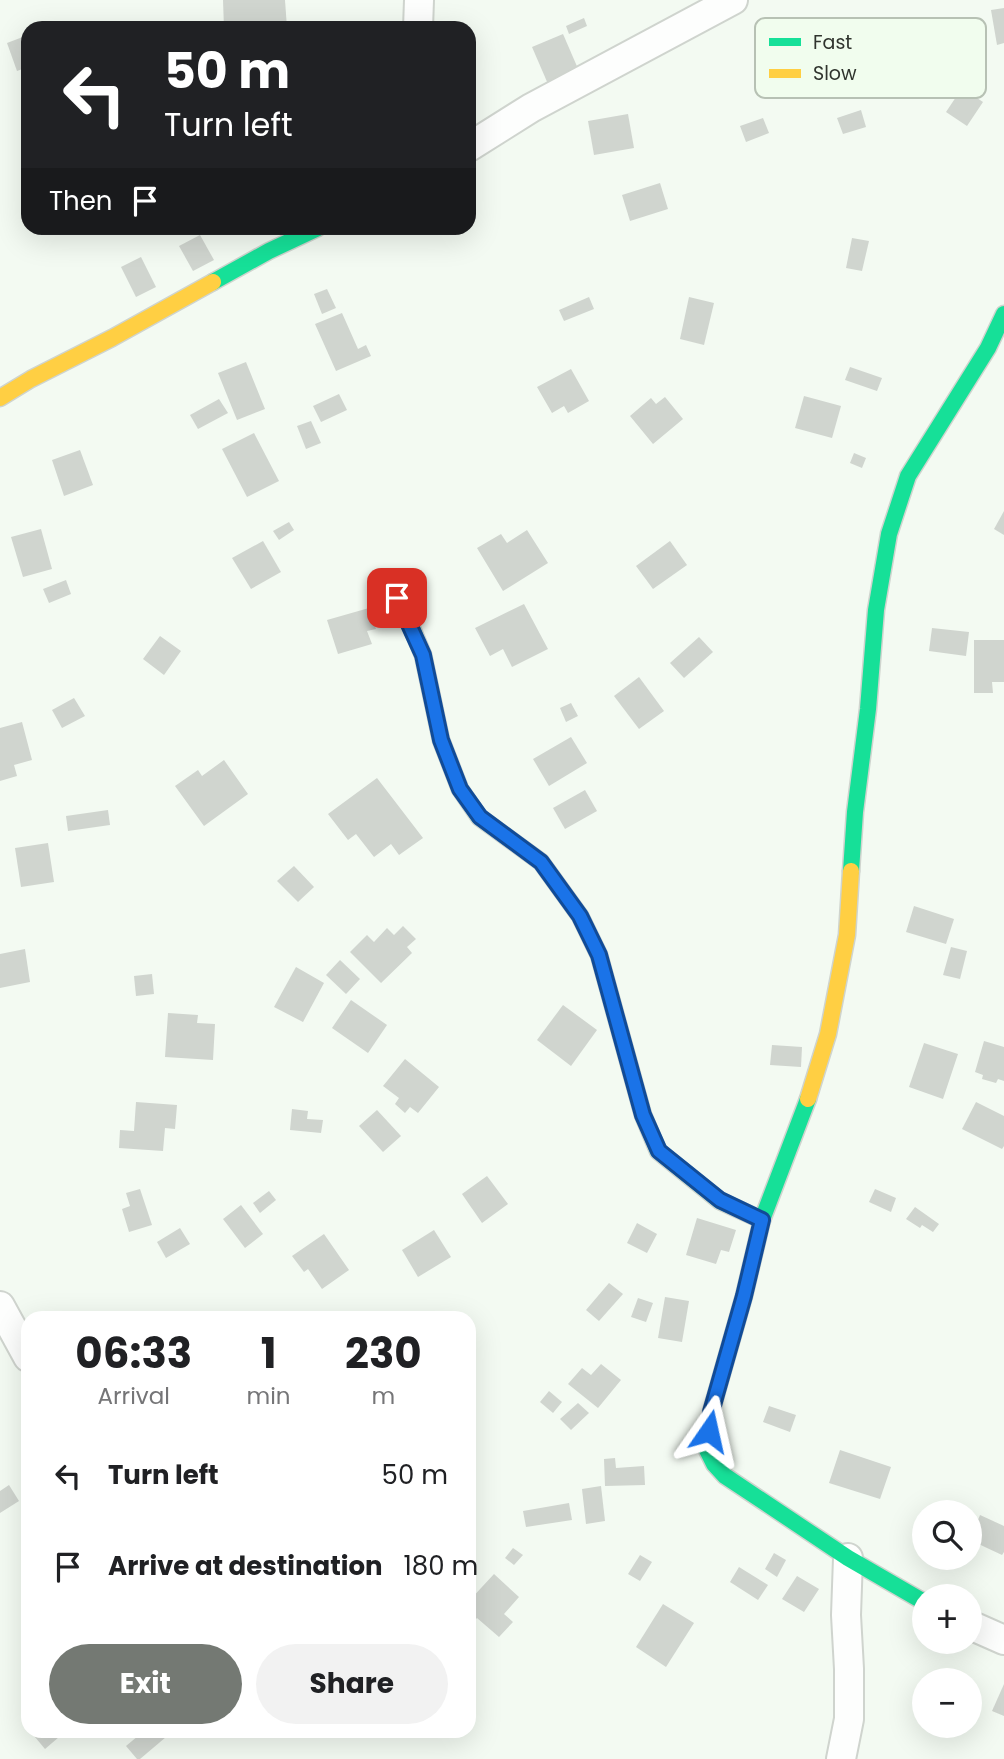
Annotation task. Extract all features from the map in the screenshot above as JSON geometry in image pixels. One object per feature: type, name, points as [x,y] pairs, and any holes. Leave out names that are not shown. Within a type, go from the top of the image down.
[{"type":"street","points":[[418,21],[419,0]]},
{"type":"street","points":[[476,143],[531,108],[733,0]]},
{"type":"street","points":[[0,398],[17,386],[302,235]]},
{"type":"street","points":[[912,1595],[848,1558],[725,1476],[714,1464],[707,1450],[711,1412],[744,1296],[762,1220],[803,1115],[828,1034],[848,935],[855,812],[868,709],[876,610],[889,534],[908,476],[988,348],[1004,314]]},
{"type":"street","points":[[389,582],[423,655],[441,740],[460,789],[480,817],[541,862],[580,916],[599,955],[643,1115],[659,1151],[720,1200],[762,1220]]},
{"type":"street","points":[[0,1306],[21,1344]]},
{"type":"street","points":[[841,1759],[849,1719],[846,1615],[848,1558]]},
{"type":"street","points":[[982,1630],[1004,1640]]},
{"type":"building","points":[[223,0],[285,0],[286,21],[224,21]]},
{"type":"building","points":[[1004,8],[1004,43],[997,45],[991,10]]},
{"type":"building","points":[[584,18],[587,26],[569,34],[566,26]]},
{"type":"building","points":[[563,34],[579,71],[548,84],[532,47]]},
{"type":"building","points":[[21,38],[21,70],[17,71],[7,43]]},
{"type":"building","points":[[955,98],[977,98],[983,102],[967,126],[946,112]]},
{"type":"building","points":[[861,110],[866,127],[843,134],[837,118]]},
{"type":"building","points":[[628,114],[634,148],[594,155],[588,121]]},
{"type":"building","points":[[763,118],[769,133],[746,142],[740,126]]},
{"type":"building","points":[[660,183],[668,209],[630,221],[622,195]]},
{"type":"building","points":[[200,235],[214,260],[193,271],[179,246]]},
{"type":"building","points":[[852,238],[869,241],[862,271],[846,268]]},
{"type":"building","points":[[141,257],[156,287],[136,297],[121,267]]},
{"type":"building","points":[[327,289],[336,308],[322,314],[314,294]]},
{"type":"building","points":[[589,297],[594,309],[564,321],[559,310]]},
{"type":"building","points":[[689,297],[714,303],[704,345],[680,339]]},
{"type":"building","points":[[342,313],[358,349],[366,345],[371,356],[336,371],[315,324]]},
{"type":"building","points":[[246,362],[265,409],[237,420],[218,373]]},
{"type":"building","points":[[850,367],[882,378],[877,391],[845,380]]},
{"type":"building","points":[[571,369],[589,401],[568,413],[564,406],[552,413],[537,387]]},
{"type":"building","points":[[339,394],[347,410],[321,422],[313,406]]},
{"type":"building","points":[[804,396],[841,406],[832,438],[795,428]]},
{"type":"building","points":[[665,397],[683,419],[653,444],[630,416],[651,398],[656,404]]},
{"type":"building","points":[[219,399],[228,413],[198,429],[190,415]]},
{"type":"building","points":[[311,421],[321,443],[306,449],[297,426]]},
{"type":"building","points":[[254,433],[279,481],[247,497],[222,449]]},
{"type":"building","points":[[80,450],[93,485],[64,496],[52,460]]},
{"type":"building","points":[[854,453],[866,458],[862,468],[850,463]]},
{"type":"building","points":[[1004,511],[1004,535],[994,529]]},
{"type":"building","points":[[289,522],[294,530],[279,540],[273,531]]},
{"type":"building","points":[[41,529],[52,569],[23,577],[11,537]]},
{"type":"building","points":[[527,530],[548,563],[503,591],[477,548],[501,534],[507,543]]},
{"type":"building","points":[[263,541],[281,572],[251,589],[232,558]]},
{"type":"building","points":[[670,541],[687,565],[653,589],[636,566]]},
{"type":"building","points":[[66,580],[71,594],[49,603],[43,589]]},
{"type":"building","points":[[524,604],[548,649],[512,667],[503,649],[490,656],[475,628]]},
{"type":"building","points":[[369,608],[376,629],[367,631],[372,644],[338,654],[327,620]]},
{"type":"building","points":[[932,628],[969,632],[966,656],[929,651]]},
{"type":"building","points":[[160,636],[181,651],[164,675],[143,659]]},
{"type":"building","points":[[699,637],[713,652],[684,678],[670,663]]},
{"type":"building","points":[[974,640],[1004,640],[1004,682],[992,682],[993,693],[974,693]]},
{"type":"building","points":[[639,677],[664,711],[639,729],[614,696]]},
{"type":"building","points":[[74,698],[85,716],[62,728],[52,710]]},
{"type":"building","points":[[571,703],[578,716],[566,722],[560,708]]},
{"type":"building","points":[[22,722],[32,760],[14,765],[17,776],[0,781],[0,728]]},
{"type":"building","points":[[571,737],[587,763],[549,786],[533,759]]},
{"type":"building","points":[[224,760],[248,794],[204,826],[175,786],[198,770],[202,776]]},
{"type":"building","points":[[377,778],[423,838],[399,855],[391,844],[374,857],[356,834],[348,840],[328,814]]},
{"type":"building","points":[[585,790],[597,811],[565,829],[553,808]]},
{"type":"building","points":[[108,810],[110,825],[68,831],[66,816]]},
{"type":"building","points":[[48,843],[54,882],[21,887],[15,848]]},
{"type":"building","points":[[294,866],[314,887],[298,902],[277,881]]},
{"type":"building","points":[[914,906],[954,919],[946,944],[906,932]]},
{"type":"building","points":[[403,926],[416,939],[407,947],[412,953],[381,983],[350,952],[367,935],[374,942],[387,928],[394,935]]},
{"type":"building","points":[[951,947],[967,951],[960,979],[943,975]]},
{"type":"building","points":[[25,949],[30,982],[0,988],[0,954]]},
{"type":"building","points":[[340,960],[360,979],[346,994],[326,975]]},
{"type":"building","points":[[296,967],[324,983],[303,1022],[274,1007]]},
{"type":"building","points":[[152,974],[154,994],[136,996],[134,976]]},
{"type":"building","points":[[351,1000],[387,1025],[368,1053],[332,1028]]},
{"type":"building","points":[[563,1005],[597,1030],[571,1066],[537,1040]]},
{"type":"building","points":[[168,1013],[198,1015],[197,1023],[215,1024],[213,1060],[165,1057]]},
{"type":"building","points":[[984,1041],[1004,1047],[1004,1081],[998,1079],[996,1083],[982,1079],[983,1075],[975,1072]]},
{"type":"building","points":[[924,1043],[958,1054],[943,1099],[909,1087]]},
{"type":"building","points":[[772,1045],[802,1047],[801,1067],[770,1065]]},
{"type":"building","points":[[405,1059],[439,1087],[418,1113],[410,1107],[405,1113],[395,1104],[399,1098],[383,1086]]},
{"type":"building","points":[[136,1102],[177,1105],[175,1129],[165,1128],[163,1151],[119,1148],[120,1130],[134,1131]]},
{"type":"building","points":[[976,1102],[1004,1116],[1002,1149],[962,1129]]},
{"type":"building","points":[[292,1109],[308,1111],[307,1119],[323,1120],[321,1133],[290,1130]]},
{"type":"building","points":[[377,1110],[401,1136],[383,1152],[359,1126]]},
{"type":"building","points":[[487,1176],[508,1204],[482,1223],[462,1194]]},
{"type":"building","points":[[140,1189],[152,1225],[129,1232],[122,1209],[130,1206],[126,1193]]},
{"type":"building","points":[[875,1189],[896,1198],[891,1212],[869,1202]]},
{"type":"building","points":[[269,1191],[276,1200],[260,1213],[253,1203]]},
{"type":"building","points":[[241,1205],[263,1234],[245,1248],[223,1219]]},
{"type":"building","points":[[915,1207],[939,1224],[933,1232],[906,1219]]},
{"type":"building","points":[[697,1218],[736,1230],[729,1252],[721,1250],[716,1264],[686,1255]]},
{"type":"building","points":[[637,1223],[657,1234],[647,1253],[627,1243]]},
{"type":"building","points":[[180,1228],[190,1244],[166,1258],[157,1242]]},
{"type":"building","points":[[434,1230],[451,1257],[418,1277],[402,1250]]},
{"type":"building","points":[[324,1234],[349,1270],[322,1289],[308,1269],[304,1272],[292,1256]]},
{"type":"building","points":[[609,1283],[623,1294],[599,1321],[586,1310]]},
{"type":"building","points":[[665,1297],[689,1301],[682,1342],[658,1338]]},
{"type":"building","points":[[638,1298],[653,1303],[646,1322],[631,1317]]},
{"type":"building","points":[[601,1364],[621,1380],[598,1408],[568,1384],[582,1368],[591,1375]]},
{"type":"building","points":[[549,1391],[562,1402],[553,1413],[540,1402]]},
{"type":"building","points":[[578,1403],[589,1413],[571,1430],[560,1419]]},
{"type":"building","points":[[769,1406],[796,1415],[790,1432],[763,1422]]},
{"type":"building","points":[[840,1450],[891,1467],[880,1499],[829,1483]]},
{"type":"building","points":[[615,1458],[616,1468],[644,1466],[645,1485],[605,1486],[604,1459]]},
{"type":"building","points":[[9,1485],[19,1501],[0,1513],[0,1491]]},
{"type":"building","points":[[601,1486],[605,1521],[586,1524],[582,1489]]},
{"type":"building","points":[[569,1503],[572,1520],[526,1527],[523,1511]]},
{"type":"building","points":[[982,1516],[1004,1526],[1002,1555],[982,1546]]},
{"type":"building","points":[[513,1548],[523,1555],[514,1565],[505,1558]]},
{"type":"building","points":[[774,1553],[786,1560],[777,1577],[765,1569]]},
{"type":"building","points":[[640,1555],[652,1562],[640,1581],[628,1574]]},
{"type":"building","points":[[739,1567],[768,1585],[758,1600],[730,1582]]},
{"type":"building","points":[[494,1574],[519,1597],[504,1614],[513,1622],[499,1637],[476,1619],[476,1593]]},
{"type":"building","points":[[797,1576],[819,1589],[804,1612],[782,1599]]},
{"type":"building","points":[[663,1604],[694,1623],[666,1667],[636,1647]]},
{"type":"building","points":[[1004,1684],[1004,1716],[992,1711]]},
{"type":"building","points":[[36,1738],[58,1738],[45,1749]]},
{"type":"building","points":[[136,1738],[165,1738],[140,1759],[126,1746]]},
{"type":"traffic: fast","points":[[213,282],[303,235]]},
{"type":"traffic: fast","points":[[851,871],[876,610],[889,534],[908,476],[988,348],[1004,314]]},
{"type":"traffic: fast","points":[[389,582],[423,655],[441,740],[460,789],[479,817],[541,862],[580,916],[599,955],[643,1115],[658,1151],[720,1201],[762,1220]]},
{"type":"traffic: fast","points":[[808,1099],[762,1220],[744,1296],[711,1412],[707,1450],[714,1464],[725,1476],[848,1558],[912,1595]]},
{"type":"traffic: slow","points":[[0,398],[213,282]]},
{"type":"traffic: slow","points":[[808,1099],[828,1034],[847,935],[851,871]]},
{"type":"route","points":[[397,598],[423,655],[441,740],[460,789],[480,817],[541,862],[580,916],[599,955],[643,1115],[659,1151],[720,1200],[762,1220],[744,1296],[711,1412],[709,1431]]}]
